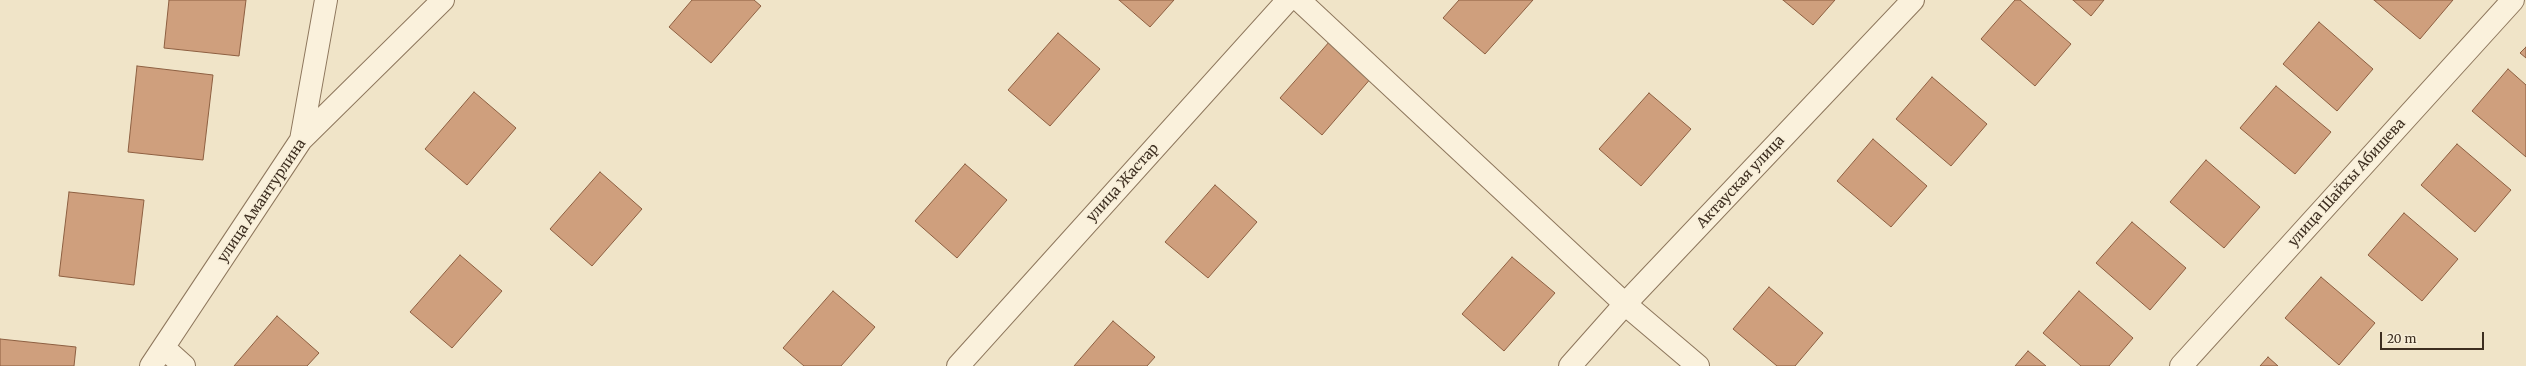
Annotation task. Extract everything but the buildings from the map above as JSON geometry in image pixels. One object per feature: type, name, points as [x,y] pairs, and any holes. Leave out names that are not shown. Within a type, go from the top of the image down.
[{"type":"street","points":[[301,140],[326,0]]},
{"type":"street","name":"улица Амантурлина","points":[[151,366],[301,140],[443,0]]},
{"type":"street","name":"улица Жастар","points":[[958,366],[1288,0]]},
{"type":"street","points":[[1299,0],[1626,304],[1698,366]]},
{"type":"street","name":"Актауская улица","points":[[1570,366],[1626,304],[1913,0]]},
{"type":"street","name":"улица Шайхы Абишева","points":[[2181,366],[2512,0]]},
{"type":"street","points":[[164,348],[184,366]]}]
